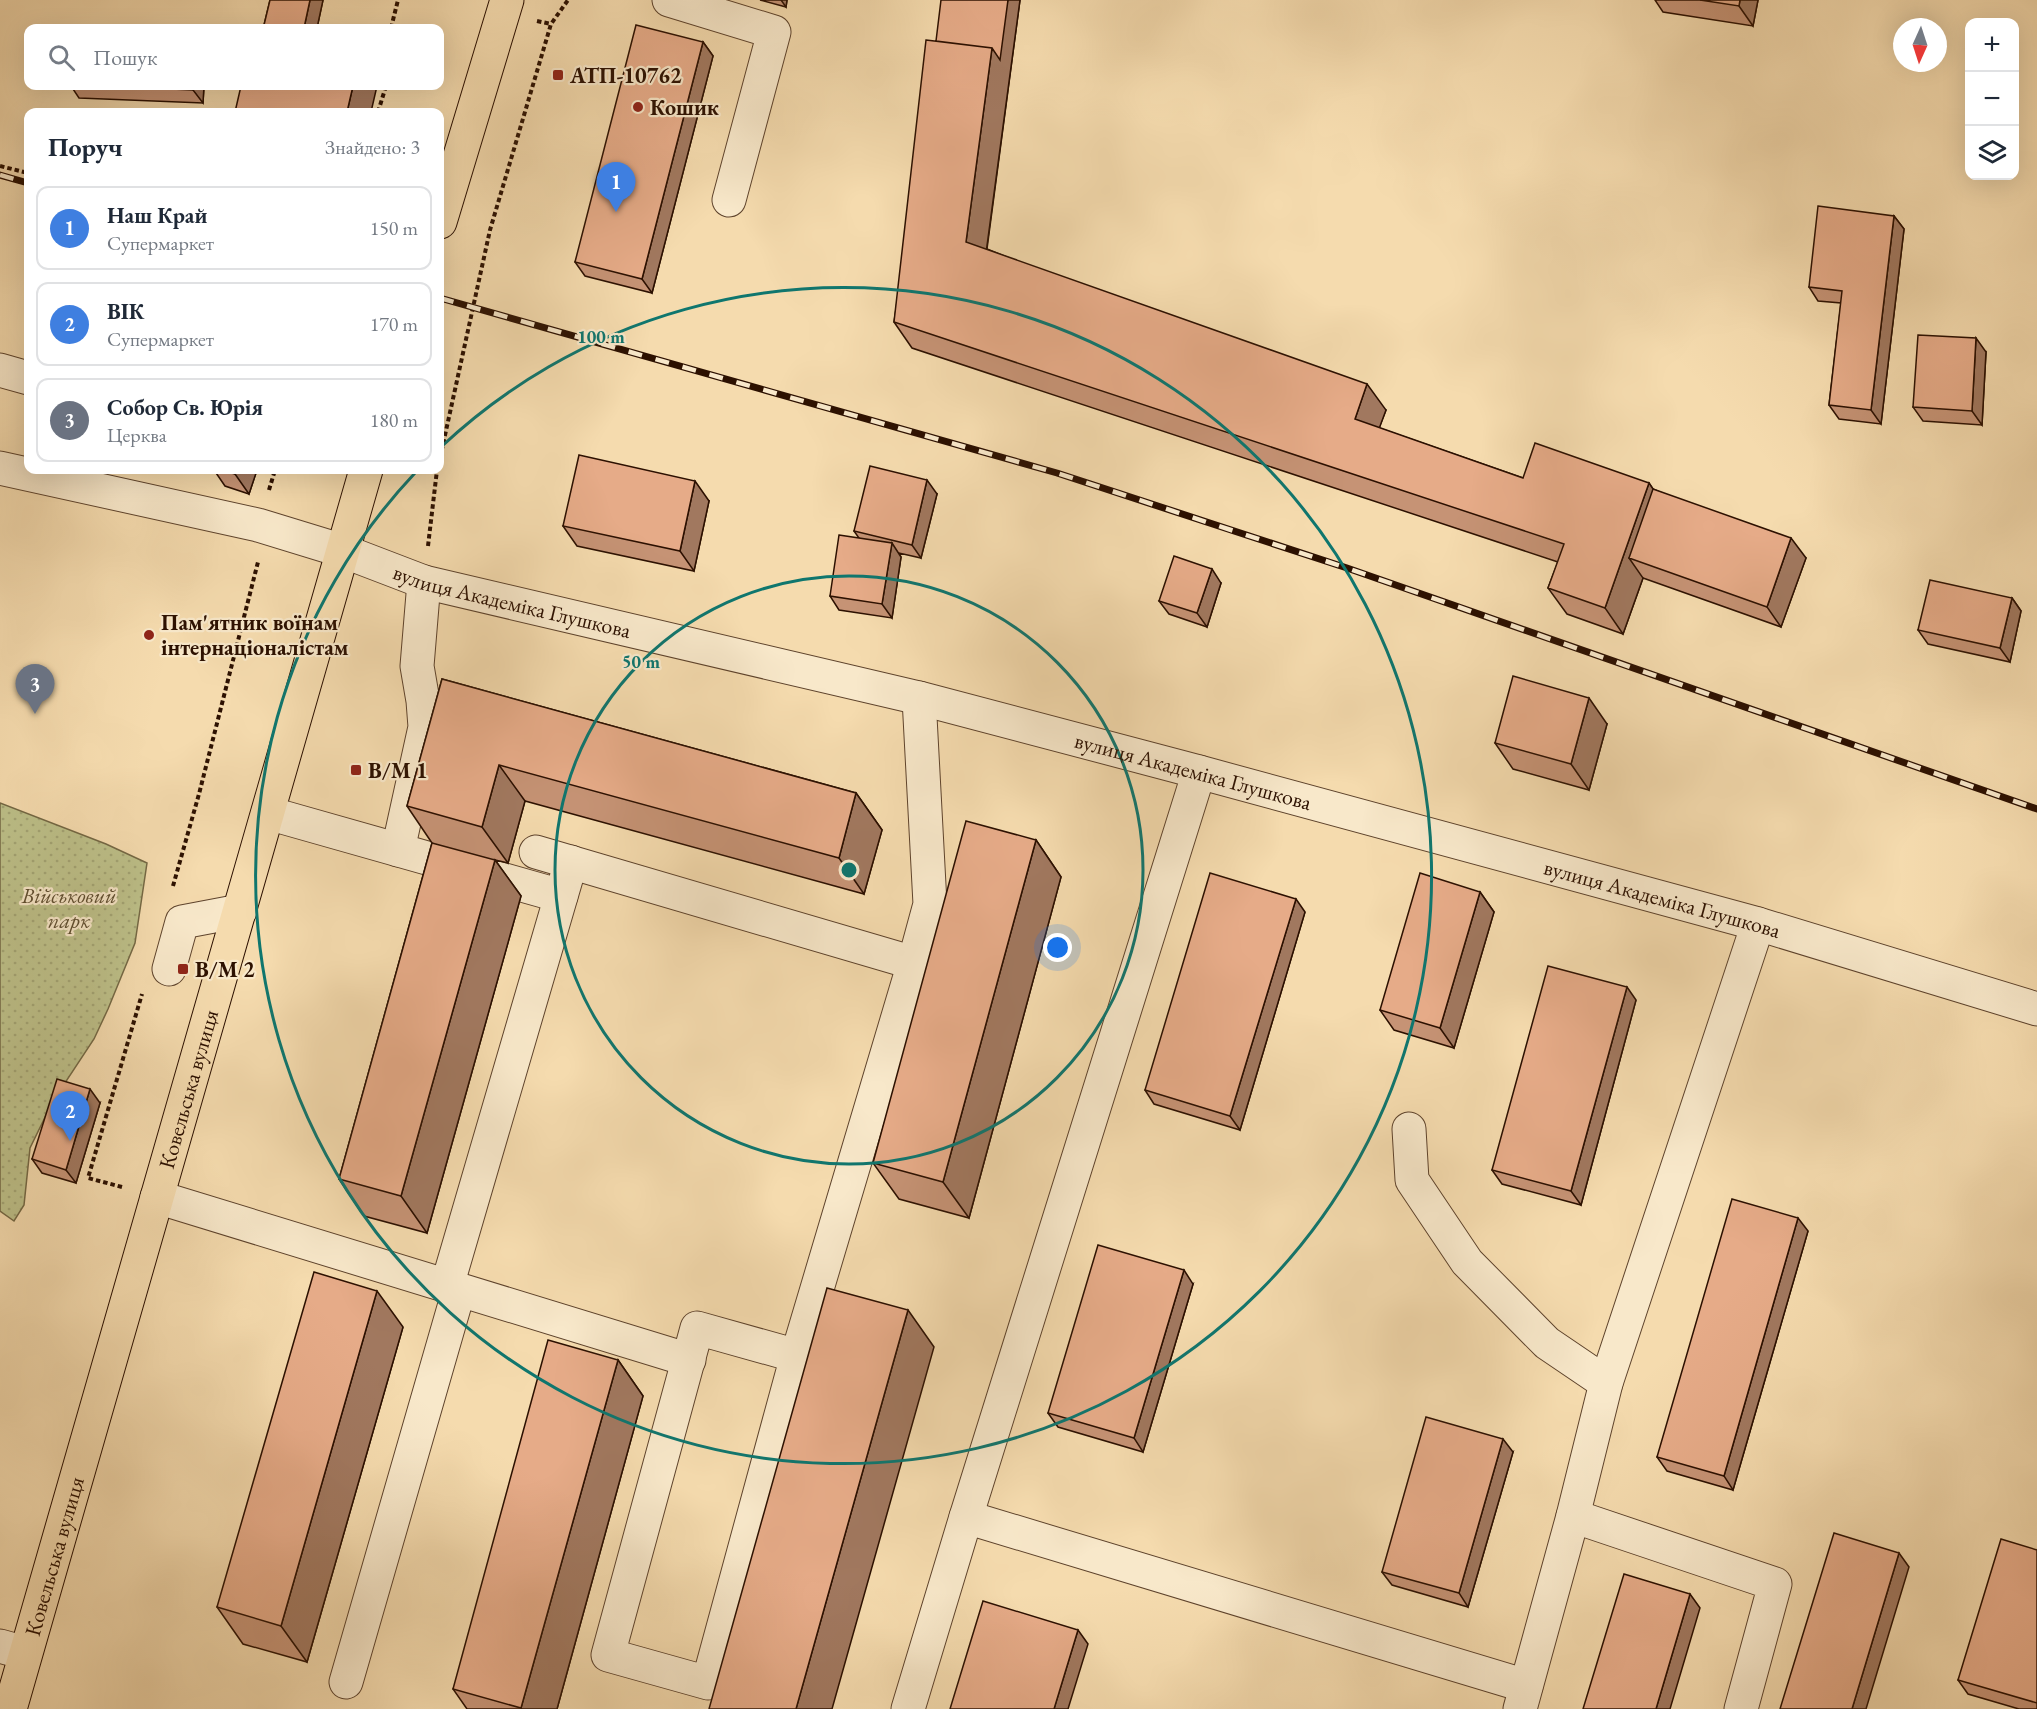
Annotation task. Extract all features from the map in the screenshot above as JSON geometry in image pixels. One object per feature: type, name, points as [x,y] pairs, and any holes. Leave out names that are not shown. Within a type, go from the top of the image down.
[{"type":"main road","points":[[444,209],[507,0]]},
{"type":"main road","name":"Ковельська вулиця","points":[[10,1709],[11,1659],[157,1197],[365,474]]},
{"type":"street","points":[[669,0],[774,32],[729,200]]},
{"type":"street","points":[[0,370],[24,377]]},
{"type":"street","name":"вулиця Академіка Глушкова","points":[[0,468],[24,471]]},
{"type":"street","name":"вулиця Академіка Глушкова","points":[[52,474],[130,483],[343,551],[424,582],[919,698],[1199,772],[1758,924],[2037,1009]]},
{"type":"street","points":[[398,850],[425,727],[417,666],[424,582]]},
{"type":"street","points":[[797,1356],[697,1328],[608,1655],[708,1683],[797,1356],[930,904],[919,698]]},
{"type":"street","points":[[908,1709],[1199,772]]},
{"type":"street","points":[[268,813],[561,896]]},
{"type":"street","points":[[536,852],[914,963]]},
{"type":"street","points":[[345,1682],[571,862]]},
{"type":"street","points":[[157,976],[182,922],[240,911]]},
{"type":"street","points":[[966,1517],[1522,1698],[1573,1516],[1606,1383],[1758,924]]},
{"type":"street","points":[[1409,1129],[1412,1180],[1467,1262],[1547,1344],[1606,1383]]},
{"type":"street","points":[[157,1197],[688,1360]]},
{"type":"street","points":[[1573,1516],[1775,1584],[1741,1709]]},
{"type":"path","points":[[392,24],[398,0]]},
{"type":"path","points":[[444,440],[490,230],[551,24],[568,0]]},
{"type":"path","points":[[379,108],[385,90]]},
{"type":"path","points":[[0,166],[24,172]]},
{"type":"path","points":[[171,894],[199,794],[258,561],[258,525],[274,474]]},
{"type":"path","points":[[424,582],[437,474]]},
{"type":"path","points":[[157,976],[88,1178],[157,1197]]},
{"type":"green space","name":"Військовий парк","points":[[0,803],[106,844],[147,863],[135,943],[94,1039],[53,1101],[30,1148],[24,1205],[14,1221],[0,1211]]},
{"type":"building","points":[[270,0],[310,0],[305,24],[264,24]]},
{"type":"building","points":[[941,0],[1008,0],[1000,60],[992,48],[936,41]]},
{"type":"building","points":[[1700,0],[1740,0],[1739,6]]},
{"type":"building","points":[[636,25],[703,42],[642,279],[575,262]]},
{"type":"building","points":[[926,40],[992,48],[966,242],[1367,384],[1355,419],[1523,478],[1535,443],[1649,483],[1605,608],[1548,588],[1564,544],[894,322]]},
{"type":"building","points":[[240,90],[352,90],[348,108],[236,108]]},
{"type":"building","points":[[1818,206],[1894,216],[1871,410],[1829,405],[1842,291],[1809,287]]},
{"type":"building","points":[[1918,335],[1976,338],[1972,411],[1913,407]]},
{"type":"building","points":[[579,455],[695,481],[680,551],[563,526]]},
{"type":"building","points":[[870,466],[927,480],[912,545],[854,531]]},
{"type":"building","points":[[1653,489],[1791,538],[1767,607],[1629,558]]},
{"type":"building","points":[[839,535],[892,543],[882,604],[830,596]]},
{"type":"building","points":[[1174,556],[1212,569],[1197,613],[1159,601]]},
{"type":"building","points":[[1930,580],[2012,598],[2000,648],[1918,630]]},
{"type":"building","points":[[1513,676],[1589,698],[1571,764],[1495,743]]},
{"type":"building","points":[[442,679],[856,793],[839,858],[499,765],[482,827],[407,806]]},
{"type":"building","points":[[966,821],[1036,840],[943,1182],[873,1163]]},
{"type":"building","points":[[432,843],[495,860],[401,1196],[339,1179]]},
{"type":"building","points":[[1210,873],[1296,899],[1230,1116],[1145,1090]]},
{"type":"building","points":[[1420,873],[1480,892],[1440,1028],[1380,1010]]},
{"type":"building","points":[[1548,966],[1627,987],[1571,1191],[1492,1170]]},
{"type":"building","points":[[57,1079],[90,1089],[66,1170],[32,1159]]},
{"type":"building","points":[[1732,1199],[1798,1218],[1724,1476],[1657,1457]]},
{"type":"building","points":[[1098,1245],[1184,1270],[1134,1438],[1048,1413]]},
{"type":"building","points":[[314,1272],[377,1291],[281,1626],[217,1607]]},
{"type":"building","points":[[827,1288],[908,1310],[796,1709],[709,1709]]},
{"type":"building","points":[[548,1340],[618,1360],[521,1708],[453,1689]]},
{"type":"building","points":[[1426,1417],[1503,1439],[1459,1593],[1382,1572]]},
{"type":"building","points":[[1834,1533],[1899,1553],[1852,1709],[1780,1709]]},
{"type":"building","points":[[2001,1539],[2037,1550],[2037,1703],[1958,1680]]},
{"type":"building","points":[[1624,1574],[1690,1594],[1656,1709],[1583,1709]]},
{"type":"building","points":[[983,1601],[1078,1630],[1054,1709],[950,1709]]},
{"type":"railway","points":[[0,175],[24,182]]},
{"type":"railway","points":[[444,299],[1057,473],[1347,568],[2037,809]]},
{"type":"place","name":"АТП-10762","points":[[558,75]]},
{"type":"place","name":"Кошик","points":[[638,107]]},
{"type":"place","name":"Наш Край","points":[[616,212]]},
{"type":"place","name":"Пам'ятник воїнам інтернаціоналістам","points":[[149,635]]},
{"type":"place","name":"Собор Св. Юрія","points":[[35,714]]},
{"type":"place","name":"В/М 1","points":[[356,770]]},
{"type":"place","name":"В/М 2","points":[[183,969]]},
{"type":"place","name":"ВІК","points":[[70,1141]]}]
